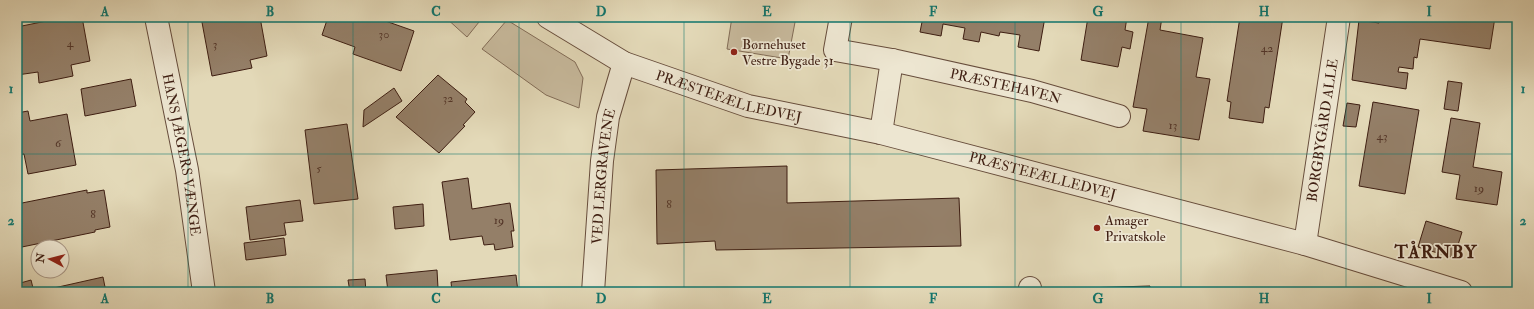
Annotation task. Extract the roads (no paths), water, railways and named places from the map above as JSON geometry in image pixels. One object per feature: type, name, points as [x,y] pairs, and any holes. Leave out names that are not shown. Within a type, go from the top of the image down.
[{"type":"street","name":"HANS JÆGERS VÆNGE","points":[[156,17],[187,170],[204,292]]},
{"type":"street","name":"PRÆSTEFÆLLEDVEJ","points":[[548,17],[624,63],[748,106],[881,133],[1305,244],[1461,292]]},
{"type":"street","name":"PRÆSTEHAVEN","points":[[841,17],[835,50],[892,60],[1032,91],[1118,116]]},
{"type":"street","name":"BORGBYGÅRD ALLE","points":[[1305,244],[1339,17]]},
{"type":"street","points":[[881,133],[892,60]]},
{"type":"street","name":"VED LERGRAVENE","points":[[593,292],[602,161],[608,117],[624,63]]},
{"type":"place","name":"Børnehuset Vestre Bygade 31","points":[[734,52]]},
{"type":"place","name":"Amager Privatskole","points":[[1097,228]]},
{"type":"district","name":"TÅRNBY","points":[[1436,252]]}]
